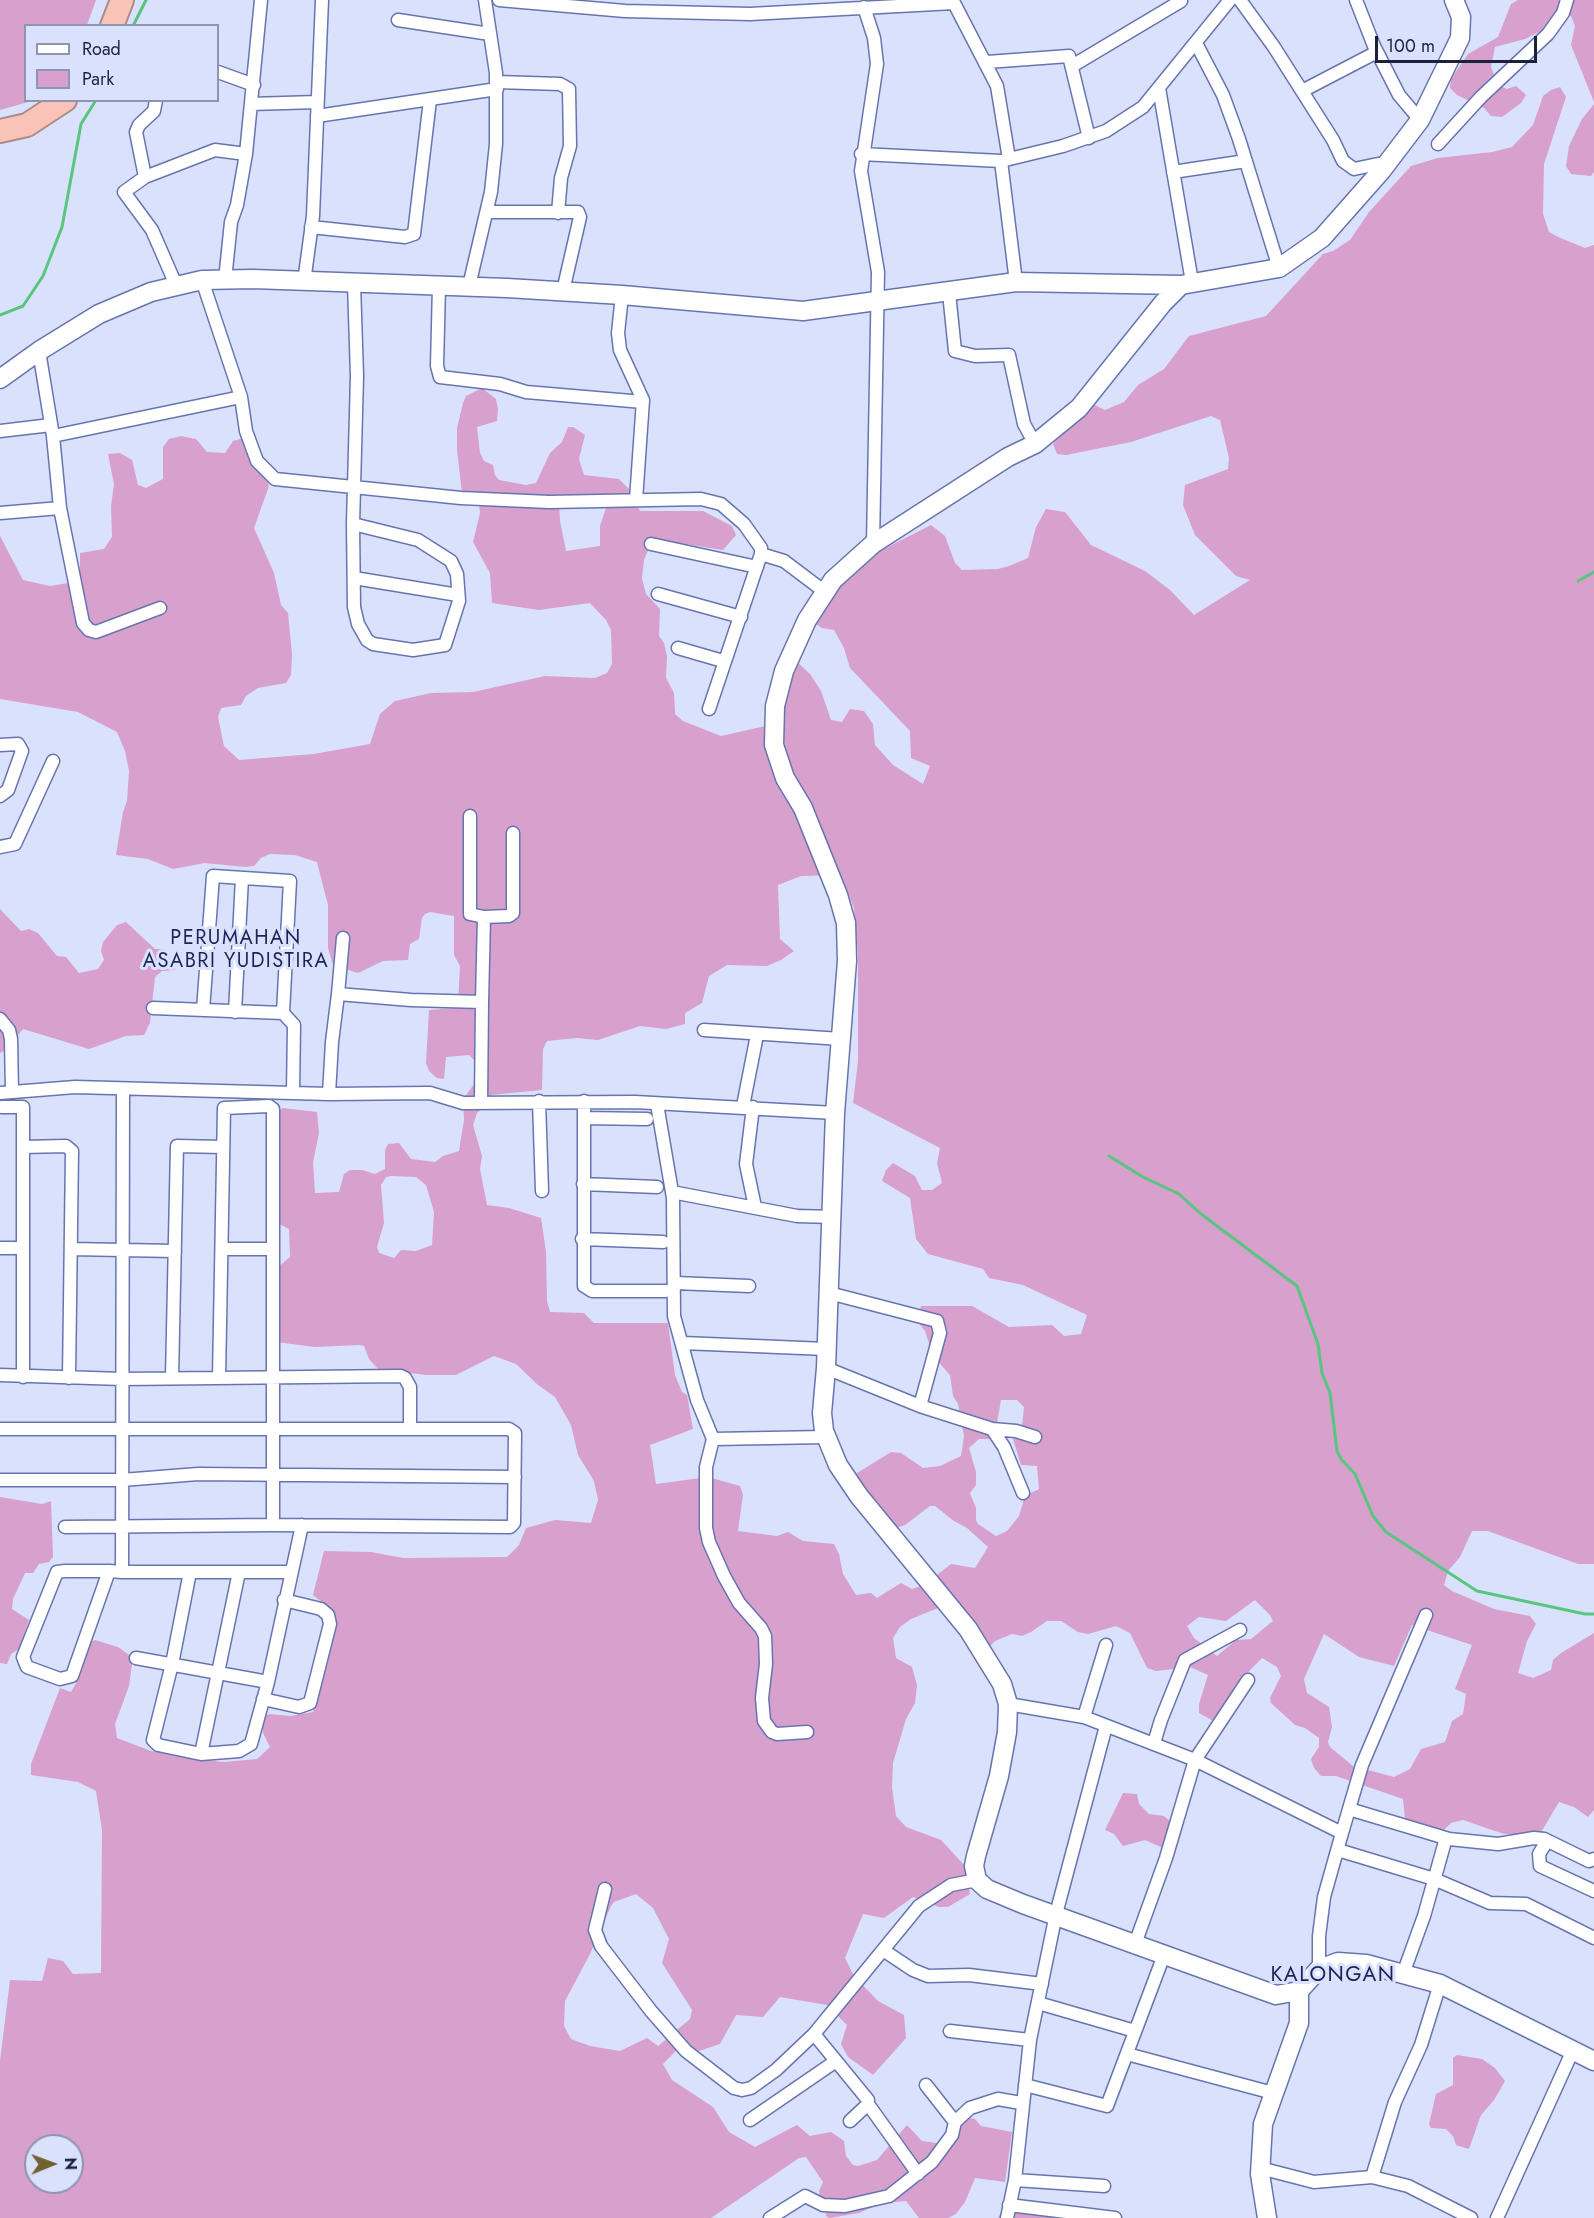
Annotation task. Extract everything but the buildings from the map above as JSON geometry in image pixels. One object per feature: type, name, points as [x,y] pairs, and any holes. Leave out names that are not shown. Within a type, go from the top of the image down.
[{"type":"highway","points":[[97,24],[105,0]]},
{"type":"highway","points":[[113,24],[122,0]]},
{"type":"highway","points":[[0,118],[15,114],[37,102]]},
{"type":"highway","points":[[0,131],[27,124],[62,102]]},
{"type":"main road","points":[[0,380],[39,351],[99,314],[151,292],[201,280],[469,286],[563,291],[781,311],[835,309],[1016,282],[1161,294],[1186,284],[1279,268],[1322,238],[1384,167],[1420,120],[1460,38],[1461,17],[1454,0]]},
{"type":"main road","points":[[1161,294],[1079,408],[1035,444],[1008,457],[873,544],[833,580],[807,620],[784,671],[775,706],[774,745],[785,778],[803,808],[838,895],[846,923],[847,962],[835,1113],[826,1368],[822,1413],[825,1437],[838,1466],[859,1496],[968,1629],[1002,1684],[1008,1704],[1007,1731],[999,1776],[976,1856],[977,1880],[987,1889],[1276,1995],[1299,1991],[1319,1969],[1329,1963],[1347,1962],[1440,1984],[1594,2061]]},
{"type":"main road","points":[[1267,2218],[1260,2169],[1263,2124],[1299,2024],[1299,1991]]},
{"type":"street","points":[[225,280],[230,229],[237,205],[246,154],[261,0]]},
{"type":"street","points":[[304,282],[311,227],[322,0]]},
{"type":"street","points":[[469,286],[487,213],[495,167],[497,86],[485,0]]},
{"type":"street","points":[[499,0],[625,11],[750,14],[954,3],[987,62],[1000,99],[1016,282]]},
{"type":"street","points":[[861,154],[1005,160],[1089,138],[1133,115],[1197,45],[1230,0]]},
{"type":"street","points":[[1240,0],[1302,91],[1346,164],[1357,170],[1378,164],[1384,167]]},
{"type":"street","points":[[1356,0],[1377,52],[1399,95],[1420,120]]},
{"type":"street","points":[[1438,144],[1481,97],[1548,34],[1563,13],[1567,0]]},
{"type":"street","points":[[1072,66],[1181,1]]},
{"type":"street","points":[[864,7],[874,38],[876,64],[861,154],[863,193],[878,272],[873,544]]},
{"type":"street","points":[[398,20],[490,34]]},
{"type":"street","points":[[1197,45],[1223,95],[1279,268]]},
{"type":"street","points":[[1302,91],[1377,52]]},
{"type":"street","points":[[987,62],[1069,56],[1089,138]]},
{"type":"street","points":[[219,72],[254,85]]},
{"type":"street","points":[[317,116],[430,100],[497,86],[560,84],[569,89],[570,146],[561,178],[558,213]]},
{"type":"street","points":[[1159,88],[1173,172],[1186,284]]},
{"type":"street","points":[[311,227],[405,237],[414,234],[430,100]]},
{"type":"street","points":[[145,177],[136,132],[139,125],[154,111],[156,102]]},
{"type":"street","points":[[251,104],[317,102]]},
{"type":"street","points":[[176,285],[152,230],[124,195],[125,191],[145,177],[215,150],[246,154]]},
{"type":"street","points":[[1173,172],[1246,161]]},
{"type":"street","points":[[487,213],[577,211],[580,217],[563,291]]},
{"type":"street","points":[[201,280],[241,397],[246,431],[257,461],[275,479],[461,498],[538,502],[701,499],[722,504],[744,524],[761,548],[741,617],[723,661],[709,709]]},
{"type":"street","points":[[353,524],[418,540],[446,556],[455,567],[458,595],[454,623],[445,645],[413,650],[373,644],[358,624],[354,608],[353,524],[357,376],[354,284]]},
{"type":"street","points":[[439,286],[437,366],[440,376],[500,384],[526,392],[643,402]]},
{"type":"street","points":[[949,293],[955,351],[975,356],[1009,355],[1024,424],[1035,444]]},
{"type":"street","points":[[622,295],[618,342],[622,359],[643,402],[636,500]]},
{"type":"street","points":[[39,351],[52,431],[60,508],[76,596],[85,627],[96,632],[160,608]]},
{"type":"street","points":[[0,430],[52,431],[241,397]]},
{"type":"street","points":[[0,513],[60,508]]},
{"type":"street","points":[[651,544],[759,560],[784,561],[825,592]]},
{"type":"street","points":[[354,578],[458,595]]},
{"type":"street","points":[[658,594],[741,617]]},
{"type":"street","points":[[678,648],[723,661]]},
{"type":"street","points":[[0,745],[18,744],[22,751],[8,790],[0,796]]},
{"type":"street","points":[[0,847],[15,844],[53,761]]},
{"type":"street","points":[[470,816],[470,915],[513,914],[513,832]]},
{"type":"street","points":[[203,1010],[210,878],[242,878],[290,881],[283,1013]]},
{"type":"street","points":[[235,1012],[242,878]]},
{"type":"street","points":[[481,1103],[484,916]]},
{"type":"street","points":[[329,1094],[342,939]]},
{"type":"street","points":[[338,994],[411,1000],[482,1002]]},
{"type":"street","points":[[153,1008],[283,1013],[292,1021],[295,1033],[293,1093]]},
{"type":"street","points":[[0,1019],[9,1030],[12,1039],[6,1093],[57,1088],[329,1094],[430,1093],[463,1103],[584,1101],[748,1107],[835,1113]]},
{"type":"street","points":[[704,1030],[841,1039]]},
{"type":"street","points":[[755,1207],[746,1164],[748,1107],[757,1035]]},
{"type":"street","points":[[122,1572],[123,1089]]},
{"type":"street","points":[[539,1101],[542,1191]]},
{"type":"street","points":[[584,1101],[582,1239],[585,1289],[592,1291],[749,1286]]},
{"type":"street","points":[[657,1104],[672,1192],[670,1287],[674,1316],[683,1343],[689,1374],[713,1439],[706,1467],[708,1542],[738,1603],[765,1636],[766,1664],[762,1698],[765,1721],[772,1732],[777,1734],[807,1732]]},
{"type":"street","points":[[219,1378],[224,1108],[264,1105],[273,1109],[273,1525]]},
{"type":"street","points":[[2,1107],[23,1107],[23,1377]]},
{"type":"street","points":[[584,1118],[647,1119]]},
{"type":"street","points":[[23,1147],[66,1146],[72,1151],[69,1378]]},
{"type":"street","points":[[172,1377],[177,1146],[224,1147]]},
{"type":"street","points":[[583,1184],[657,1187]]},
{"type":"street","points":[[672,1192],[714,1202],[755,1207],[797,1216],[832,1217]]},
{"type":"street","points":[[582,1239],[663,1242]]},
{"type":"street","points":[[0,1248],[23,1248]]},
{"type":"street","points":[[70,1249],[175,1251]]},
{"type":"street","points":[[223,1249],[272,1249]]},
{"type":"street","points":[[829,1293],[937,1321],[940,1333],[920,1406]]},
{"type":"street","points":[[683,1343],[826,1349]]},
{"type":"street","points":[[826,1368],[920,1406],[992,1429],[1016,1431],[1035,1437]]},
{"type":"street","points":[[0,1375],[122,1379],[401,1376],[405,1378],[410,1387],[410,1429]]},
{"type":"street","points":[[0,1429],[513,1430],[514,1523],[510,1527],[302,1525],[65,1527]]},
{"type":"street","points":[[992,1429],[1004,1447],[1023,1493]]},
{"type":"street","points":[[713,1439],[825,1437]]},
{"type":"street","points":[[0,1480],[122,1480],[198,1474],[515,1477]]},
{"type":"street","points":[[190,1572],[172,1664],[153,1740],[158,1745],[201,1754],[246,1749],[251,1744],[268,1682],[302,1525]]},
{"type":"street","points":[[109,1571],[72,1676],[60,1679],[27,1667],[23,1657],[57,1572],[109,1571],[290,1572]]},
{"type":"street","points":[[201,1754],[220,1673],[239,1572]]},
{"type":"street","points":[[263,1699],[299,1707],[310,1703],[330,1624],[328,1615],[321,1609],[284,1600]]},
{"type":"street","points":[[1319,1969],[1319,1936],[1324,1898],[1362,1765],[1426,1615]]},
{"type":"street","points":[[1154,1743],[1185,1660],[1240,1630]]},
{"type":"street","points":[[1084,1717],[1106,1645]]},
{"type":"street","points":[[136,1658],[268,1682]]},
{"type":"street","points":[[1135,1944],[1166,1858],[1195,1760],[1248,1680]]},
{"type":"street","points":[[1008,1704],[1084,1717],[1154,1743],[1195,1760],[1342,1833]]},
{"type":"street","points":[[1106,1725],[1056,1914],[1030,2040],[1015,2180],[1008,2212],[1115,2218]]},
{"type":"street","points":[[1349,1809],[1446,1838],[1476,1844],[1498,1844],[1534,1838],[1547,1841],[1589,1861],[1594,1859]]},
{"type":"street","points":[[1403,1974],[1424,1916],[1446,1838]]},
{"type":"street","points":[[1547,1841],[1539,1854],[1540,1866],[1594,1891]]},
{"type":"street","points":[[1338,1850],[1434,1879],[1490,1903],[1526,1904],[1594,1938]]},
{"type":"street","points":[[605,1889],[595,1930],[601,1946],[673,2037],[734,2088],[742,2090],[751,2088],[776,2070],[814,2034],[905,1920],[937,1893],[951,1885],[977,1880]]},
{"type":"street","points":[[883,1950],[913,1970],[928,1976],[969,1975],[1042,1984]]},
{"type":"street","points":[[1025,2085],[1107,2106],[1164,1955]]},
{"type":"street","points":[[1372,2177],[1395,2102],[1421,2045],[1440,1984]]},
{"type":"street","points":[[1038,2003],[1135,2031]]},
{"type":"street","points":[[951,2031],[1030,2040]]},
{"type":"street","points":[[814,2034],[859,2086],[868,2104],[918,2174]]},
{"type":"street","points":[[1497,2218],[1573,2050]]},
{"type":"street","points":[[1127,2054],[1273,2093]]},
{"type":"street","points":[[750,2120],[836,2061]]},
{"type":"street","points":[[926,2085],[955,2122]]},
{"type":"street","points":[[770,2218],[805,2196],[823,2205],[845,2206],[867,2203],[889,2196],[932,2162],[952,2135],[955,2122],[969,2108],[998,2099],[1022,2103]]},
{"type":"street","points":[[850,2121],[868,2104]]},
{"type":"street","points":[[1260,2169],[1314,2182],[1372,2177],[1408,2186],[1471,2218]]},
{"type":"street","points":[[1015,2180],[1104,2186]]},
{"type":"green space","points":[[0,0],[96,0],[87,24],[24,24],[24,102],[28,102],[0,110]]},
{"type":"green space","points":[[1518,0],[1594,0],[1594,102],[1571,45],[1575,26],[1571,16],[1562,16],[1547,28],[1525,39],[1495,47],[1491,67],[1498,85],[1507,89],[1516,86],[1526,95],[1521,103],[1502,117],[1491,116],[1484,108],[1457,95],[1450,88],[1451,79],[1468,54],[1498,37],[1511,4]]},
{"type":"green space","points":[[1560,87],[1566,97],[1544,164],[1543,214],[1549,232],[1585,248],[1594,245],[1594,1564],[1578,1564],[1488,1531],[1472,1531],[1460,1557],[1448,1571],[1444,1585],[1452,1591],[1494,1609],[1530,1616],[1536,1624],[1527,1641],[1518,1673],[1533,1678],[1551,1670],[1553,1660],[1561,1653],[1594,1633],[1594,1810],[1588,1817],[1574,1807],[1559,1802],[1540,1834],[1504,1834],[1463,1820],[1451,1823],[1443,1831],[1405,1819],[1403,1799],[1336,1776],[1321,1776],[1314,1768],[1311,1759],[1319,1747],[1319,1738],[1305,1728],[1295,1725],[1271,1703],[1270,1698],[1281,1676],[1277,1667],[1262,1658],[1250,1670],[1215,1722],[1199,1713],[1199,1704],[1208,1675],[1181,1663],[1174,1669],[1156,1671],[1147,1668],[1130,1633],[1116,1626],[1088,1634],[1078,1632],[1061,1621],[1047,1621],[1022,1636],[1012,1634],[995,1641],[986,1650],[943,1606],[911,1619],[900,1627],[893,1638],[896,1658],[912,1667],[917,1685],[915,1703],[906,1719],[893,1763],[892,1787],[896,1816],[906,1827],[941,1840],[966,1867],[970,1894],[948,1907],[939,1907],[913,1897],[884,1918],[863,1914],[845,1958],[854,1976],[878,2001],[904,2015],[906,2038],[873,2075],[848,2057],[841,2044],[847,2025],[827,2005],[780,1997],[763,2017],[736,2015],[720,2044],[693,2053],[686,2041],[663,2064],[672,2080],[713,2107],[729,2132],[755,2147],[797,2125],[810,2136],[831,2132],[844,2141],[846,2156],[853,2165],[858,2166],[877,2160],[907,2125],[922,2141],[951,2145],[962,2125],[970,2118],[975,2119],[981,2126],[1012,2132],[1005,2182],[975,2178],[965,2202],[956,2214],[948,2218],[919,2218],[906,2201],[882,2203],[859,2213],[827,2217],[819,2191],[823,2182],[806,2157],[799,2158],[711,2218],[0,2218],[0,2061],[10,1980],[42,1981],[48,1958],[63,1961],[73,1974],[101,1973],[102,1830],[96,1791],[78,1782],[31,1775],[31,1764],[60,1688],[71,1692],[79,1678],[91,1642],[95,1640],[118,1647],[129,1655],[132,1664],[129,1686],[115,1724],[117,1738],[151,1751],[192,1759],[224,1762],[257,1759],[270,1747],[263,1733],[261,1720],[264,1716],[269,1714],[291,1716],[313,1712],[336,1619],[330,1609],[313,1595],[324,1551],[371,1552],[403,1558],[507,1557],[519,1545],[526,1528],[555,1520],[591,1523],[598,1500],[594,1481],[578,1455],[571,1425],[555,1397],[538,1385],[516,1364],[494,1356],[456,1375],[426,1375],[378,1369],[369,1359],[364,1346],[360,1345],[315,1347],[276,1342],[278,1267],[290,1257],[289,1229],[277,1223],[278,1111],[283,1108],[317,1112],[319,1133],[313,1162],[315,1193],[339,1192],[344,1174],[350,1170],[362,1170],[375,1174],[385,1169],[385,1150],[388,1144],[399,1143],[411,1159],[435,1162],[443,1156],[459,1151],[464,1120],[463,1099],[475,1083],[476,1062],[469,1055],[446,1057],[444,1079],[437,1078],[429,1071],[426,1063],[429,1010],[455,1008],[458,1003],[460,966],[454,955],[454,916],[430,912],[425,914],[422,918],[419,939],[410,944],[408,960],[383,961],[358,973],[333,965],[328,948],[328,905],[317,862],[295,855],[270,854],[261,858],[254,866],[205,863],[173,869],[148,859],[116,855],[127,801],[129,771],[125,751],[117,732],[78,712],[0,699],[0,536],[23,580],[50,586],[80,581],[80,553],[104,549],[112,537],[111,506],[114,484],[108,454],[120,453],[132,460],[138,485],[146,488],[163,479],[163,447],[169,439],[181,436],[196,439],[207,452],[225,453],[233,441],[244,438],[262,467],[269,486],[254,528],[274,573],[281,605],[288,613],[292,654],[291,675],[286,683],[258,688],[246,696],[241,705],[221,708],[218,717],[224,746],[239,760],[314,754],[370,744],[380,714],[395,701],[431,693],[473,692],[545,676],[595,678],[607,673],[612,664],[611,630],[606,620],[590,603],[539,610],[492,603],[490,573],[473,542],[480,513],[479,504],[462,493],[457,450],[457,428],[463,403],[466,396],[482,388],[496,399],[498,409],[497,421],[477,427],[480,453],[484,461],[493,465],[495,475],[499,480],[526,485],[536,483],[550,453],[562,442],[568,427],[573,427],[585,435],[579,459],[584,475],[619,479],[630,490],[640,511],[703,511],[732,526],[736,535],[723,550],[653,539],[644,560],[642,578],[646,594],[660,609],[659,636],[664,643],[667,656],[666,678],[674,693],[675,714],[683,721],[721,736],[779,723],[786,687],[796,661],[810,674],[821,691],[831,720],[842,722],[850,709],[864,711],[873,724],[875,745],[893,765],[923,784],[930,766],[911,758],[910,731],[850,668],[844,648],[834,630],[822,628],[813,622],[831,591],[872,555],[931,525],[945,536],[955,563],[962,570],[998,569],[1009,566],[1028,558],[1036,527],[1046,509],[1065,512],[1091,545],[1145,571],[1170,590],[1194,615],[1250,580],[1236,576],[1195,535],[1183,505],[1185,485],[1228,469],[1229,458],[1220,420],[1211,416],[1131,442],[1066,455],[1057,454],[1053,444],[1091,403],[1105,410],[1124,402],[1138,385],[1164,369],[1189,336],[1266,316],[1323,254],[1333,251],[1350,240],[1369,212],[1411,166],[1438,158],[1492,152],[1512,147],[1533,125],[1543,96]],"holes":[[[562,494],[607,505],[600,526],[600,546],[566,551],[559,501]],[[841,875],[854,908],[858,954],[858,1061],[853,1103],[940,1148],[937,1163],[942,1183],[932,1190],[922,1190],[915,1176],[893,1163],[886,1170],[882,1181],[910,1198],[916,1239],[928,1254],[983,1269],[989,1278],[1023,1285],[1087,1315],[1081,1334],[1064,1336],[1052,1325],[1009,1327],[972,1306],[921,1306],[918,1322],[925,1331],[933,1356],[950,1375],[953,1396],[958,1404],[964,1436],[961,1456],[940,1466],[923,1468],[901,1453],[891,1452],[854,1475],[896,1528],[905,1525],[930,1506],[935,1506],[967,1528],[988,1547],[975,1568],[951,1564],[924,1585],[912,1589],[901,1583],[877,1598],[871,1593],[856,1595],[843,1574],[839,1554],[834,1544],[803,1541],[788,1532],[777,1536],[738,1531],[743,1495],[740,1486],[708,1477],[656,1484],[650,1445],[693,1429],[687,1395],[682,1392],[675,1375],[668,1323],[594,1323],[584,1313],[550,1312],[547,1301],[546,1252],[541,1218],[509,1208],[487,1205],[480,1169],[482,1156],[473,1125],[477,1113],[484,1107],[491,1095],[542,1090],[543,1049],[547,1041],[577,1038],[598,1040],[640,1026],[666,1029],[685,1024],[685,1013],[702,1003],[709,976],[727,965],[767,966],[794,951],[780,939],[778,885],[801,876]],[[386,1177],[416,1177],[426,1185],[434,1212],[432,1245],[416,1251],[401,1250],[394,1258],[379,1253],[377,1247],[384,1223],[381,1185]],[[1001,1400],[1017,1400],[1024,1407],[1022,1427],[1013,1439],[1021,1465],[1037,1466],[1039,1489],[1025,1496],[1019,1516],[1007,1531],[996,1536],[978,1524],[976,1520],[976,1508],[970,1493],[976,1485],[976,1472],[969,1448],[979,1439],[989,1439],[997,1423]],[[1255,1600],[1273,1621],[1251,1639],[1236,1640],[1217,1656],[1194,1638],[1187,1626],[1199,1617],[1226,1621]],[[1412,1625],[1472,1645],[1455,1689],[1466,1694],[1463,1714],[1452,1721],[1445,1742],[1421,1749],[1410,1769],[1394,1777],[1353,1766],[1330,1747],[1328,1742],[1332,1727],[1329,1707],[1307,1693],[1304,1679],[1324,1634],[1359,1657],[1394,1666]],[[636,1894],[653,1908],[669,1939],[662,1963],[692,2010],[690,2019],[658,2046],[647,2038],[620,2051],[590,2046],[571,2039],[564,2026],[565,2001],[614,1902]]]},
{"type":"green space","points":[[1594,104],[1594,172],[1591,176],[1571,174],[1566,166],[1569,146],[1582,119]]},
{"type":"green space","points":[[0,909],[21,931],[29,929],[38,933],[57,956],[66,957],[79,973],[98,969],[104,960],[101,951],[103,942],[117,925],[126,922],[155,949],[165,949],[175,970],[162,971],[155,977],[150,1023],[144,1035],[126,1036],[89,1049],[23,1029],[7,1049],[0,1053]]},
{"type":"green space","points":[[0,1497],[42,1504],[51,1501],[53,1557],[49,1562],[39,1564],[33,1573],[25,1573],[13,1599],[12,1609],[29,1620],[19,1649],[11,1654],[7,1664],[0,1663]]},
{"type":"green space","points":[[1123,1793],[1137,1794],[1139,1804],[1149,1814],[1164,1816],[1172,1823],[1163,1848],[1145,1840],[1123,1846],[1114,1834],[1105,1830]]},
{"type":"green space","points":[[1457,2055],[1482,2059],[1495,2068],[1505,2081],[1494,2100],[1481,2115],[1469,2149],[1456,2145],[1453,2136],[1446,2129],[1431,2128],[1429,2124],[1436,2094],[1453,2085],[1453,2058]]},
{"type":"green space","points":[[1004,2208],[1074,2218],[998,2218]]},
{"type":"waterway","points":[[134,24],[146,0]]},
{"type":"waterway","points":[[0,315],[23,306],[43,276],[62,227],[81,124],[95,102]]},
{"type":"waterway","points":[[1578,581],[1594,572]]},
{"type":"waterway","points":[[1109,1156],[1143,1177],[1179,1194],[1201,1214],[1297,1286],[1318,1344],[1322,1373],[1330,1393],[1337,1451],[1355,1474],[1373,1516],[1386,1532],[1477,1591],[1594,1614]]},
{"type":"district","name":"PERUMAHAN ASABRI YUDISTIRA","points":[[236,950]]},
{"type":"district","name":"KALONGAN","points":[[1333,1976]]}]
